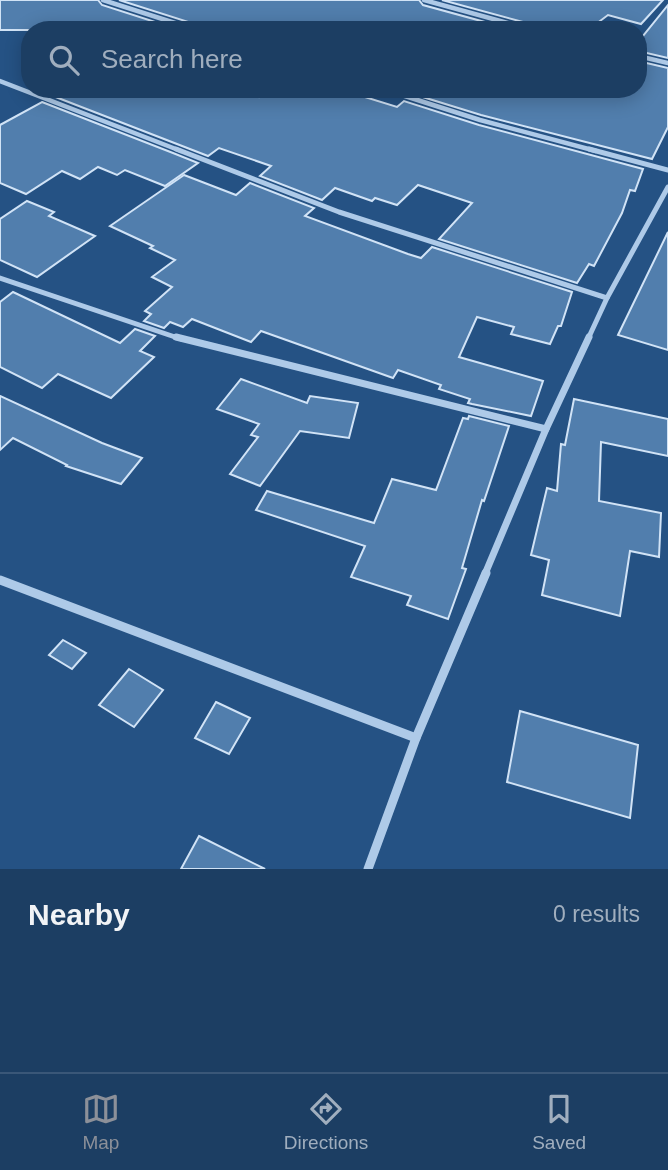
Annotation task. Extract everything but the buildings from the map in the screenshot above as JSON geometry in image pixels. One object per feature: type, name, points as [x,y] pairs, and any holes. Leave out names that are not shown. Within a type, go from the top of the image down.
[{"type":"street","points":[[103,0],[169,21]]},
{"type":"street","points":[[424,0],[500,21]]},
{"type":"street","points":[[647,58],[668,63]]},
{"type":"street","points":[[0,81],[21,89]]},
{"type":"street","points":[[44,98],[339,212],[607,298]]},
{"type":"street","points":[[411,98],[480,120],[668,170]]},
{"type":"street","points":[[368,869],[416,738],[546,429],[607,298],[668,187]]},
{"type":"street","points":[[0,278],[197,344],[546,429]]},
{"type":"street","points":[[0,580],[416,738]]}]
